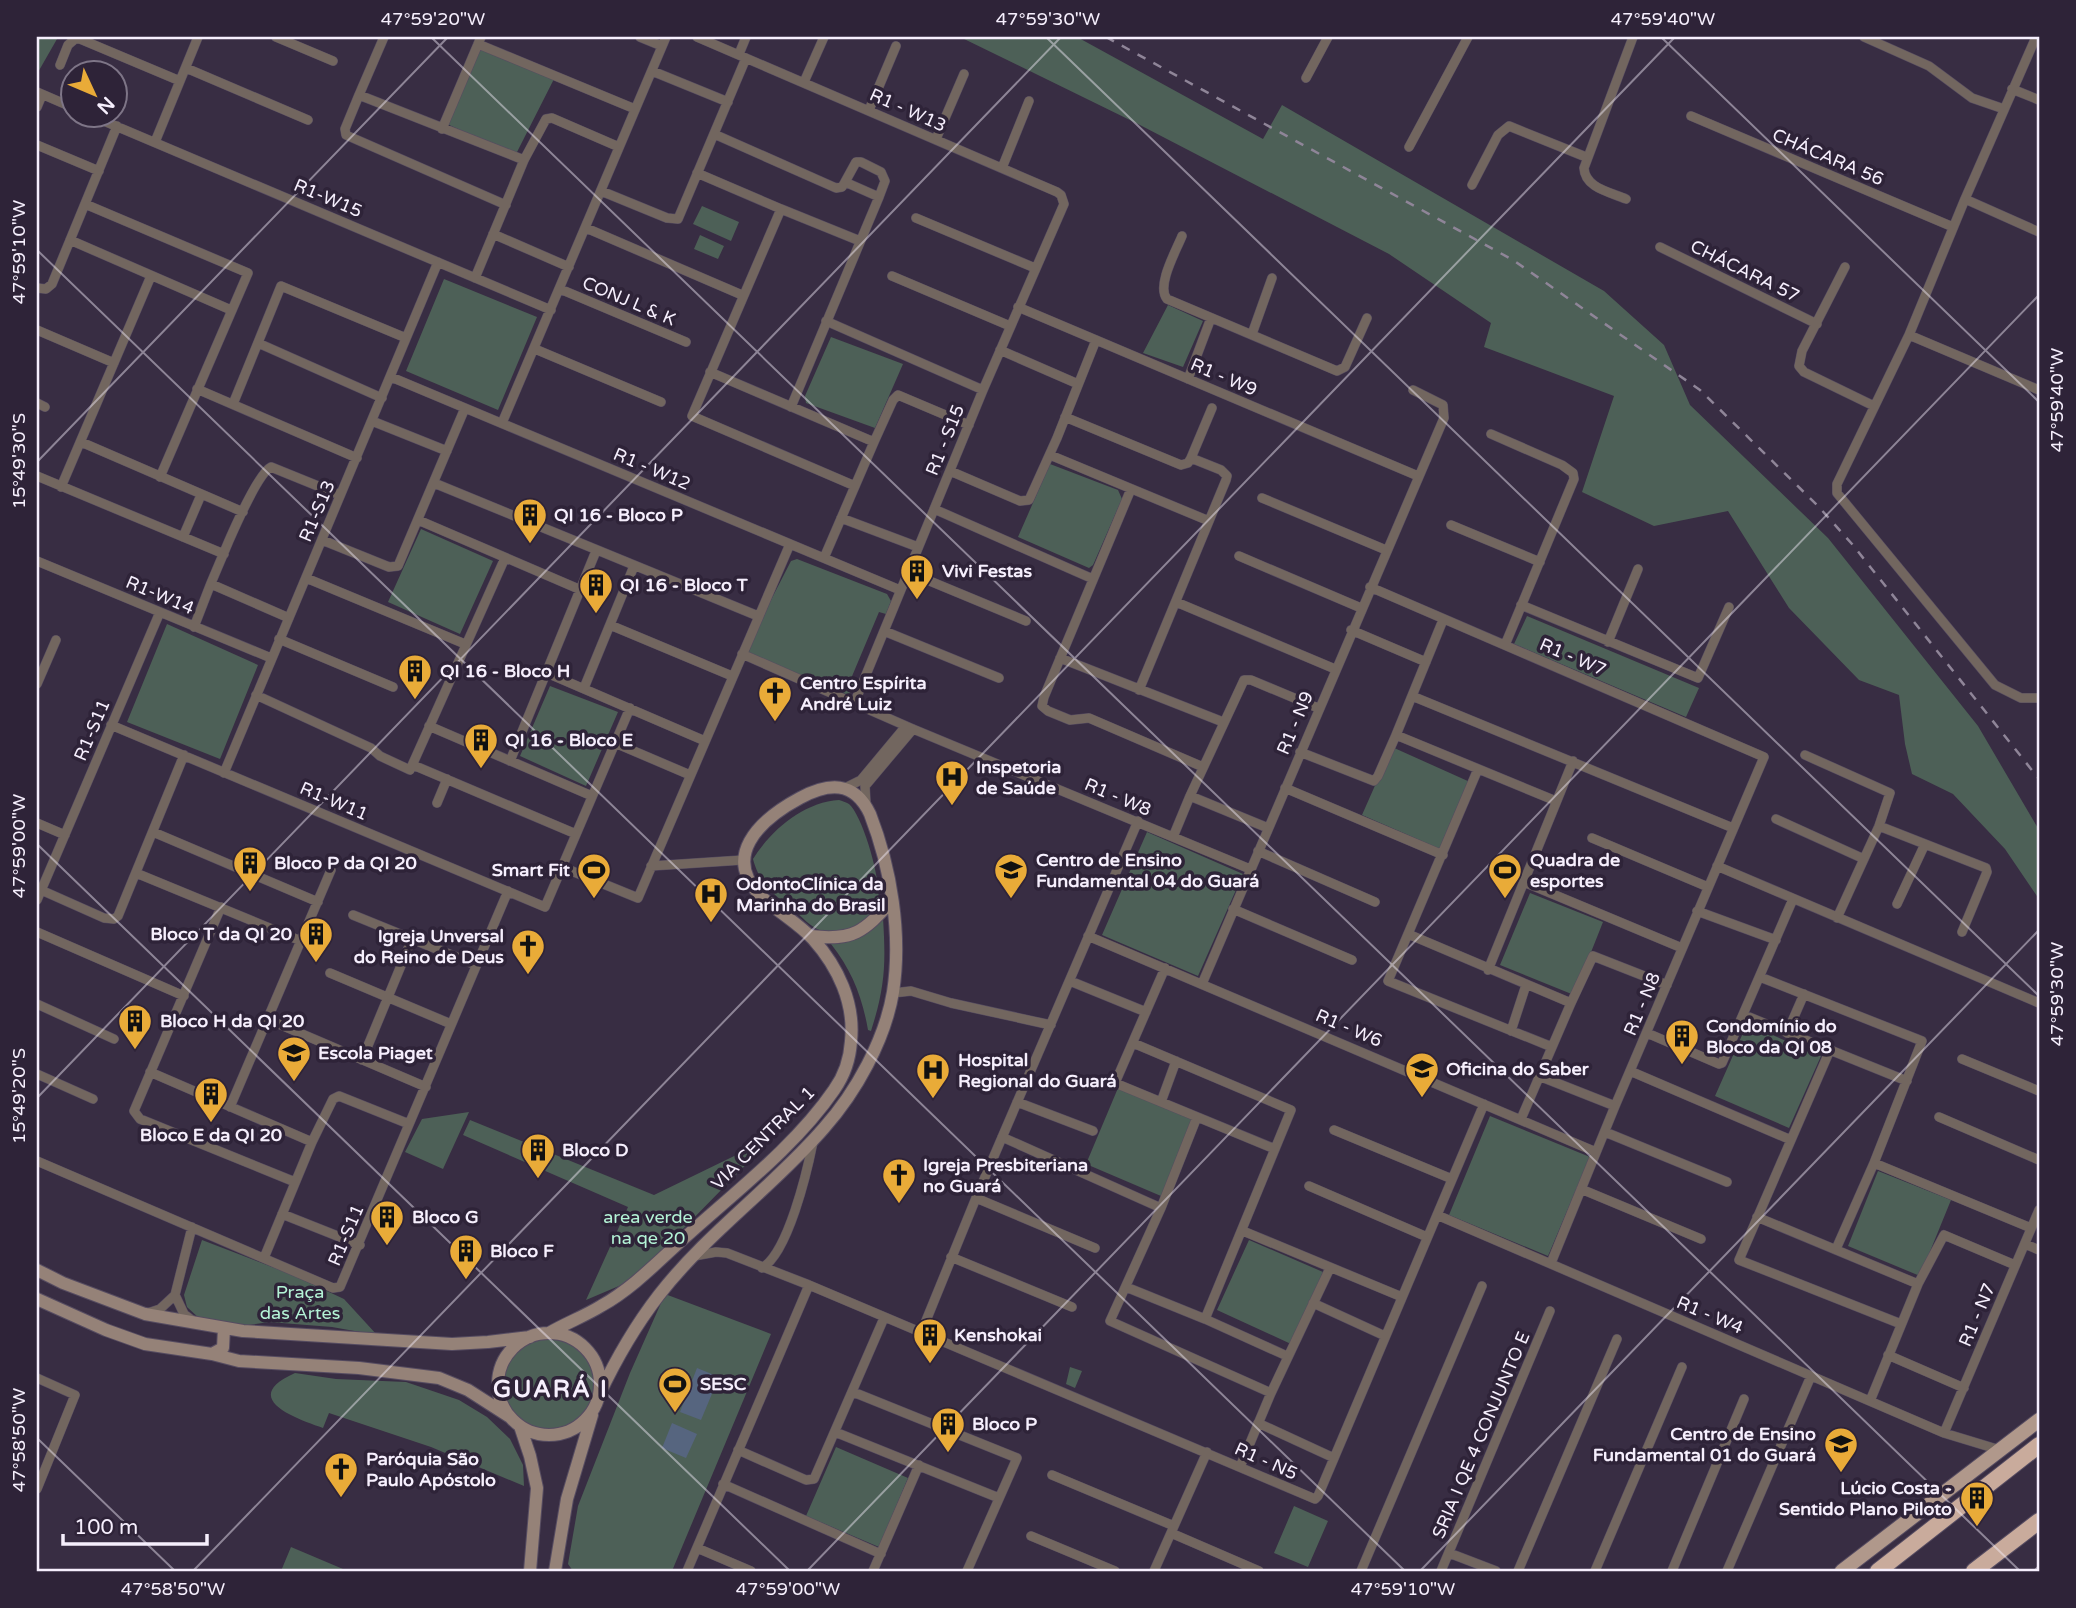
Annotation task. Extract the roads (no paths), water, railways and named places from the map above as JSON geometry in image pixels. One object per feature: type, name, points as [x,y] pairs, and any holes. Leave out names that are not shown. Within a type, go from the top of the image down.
[{"type":"highway","points":[[1878,1571],[2039,1445]]},
{"type":"highway","points":[[1974,1571],[2039,1521]]},
{"type":"main road","points":[[743,860],[746,844],[758,830],[796,800],[818,788],[845,788],[866,804]]},
{"type":"main road","name":"VIA CENTRAL 1","points":[[599,1395],[634,1329],[660,1294],[693,1256],[813,1140],[845,1101],[881,1033],[892,993],[896,951],[892,901],[873,820],[866,804]]},
{"type":"main road","name":"VIA CENTRAL 1","points":[[549,1333],[601,1306],[631,1285],[755,1175],[813,1117],[836,1088],[844,1072],[852,1040],[848,1002],[842,983],[811,936],[752,886],[743,860]]},
{"type":"main road","points":[[811,936],[838,938],[857,933],[892,901]]},
{"type":"main road","points":[[37,1270],[63,1283],[145,1314],[224,1328],[453,1344],[549,1333],[567,1336],[583,1345],[594,1359],[600,1377],[599,1395],[561,1526],[555,1571]]},
{"type":"main road","points":[[37,1299],[93,1325],[145,1344],[239,1361],[326,1365],[423,1374],[468,1390],[535,1433],[552,1435],[569,1431],[583,1422],[594,1408]]},
{"type":"main road","points":[[212,1354],[224,1345],[224,1328]]},
{"type":"main road","points":[[576,1468],[586,1453],[601,1407],[634,1329]]},
{"type":"main road","points":[[530,1337],[511,1351],[500,1372],[498,1388],[502,1403],[515,1421],[530,1456],[537,1488],[530,1571]]},
{"type":"main road","points":[[1842,1571],[2039,1420]]},
{"type":"street","points":[[155,142],[198,37]]},
{"type":"street","points":[[276,37],[333,61]]},
{"type":"street","points":[[384,37],[345,129],[345,135],[506,205]]},
{"type":"street","points":[[502,423],[664,42],[640,37]]},
{"type":"street","name":"R1 - W13","points":[[697,37],[1057,192]]},
{"type":"street","points":[[601,191],[675,220],[680,216],[727,102],[746,37]]},
{"type":"street","points":[[804,82],[824,37]]},
{"type":"street","points":[[1306,78],[1328,37]]},
{"type":"street","points":[[1409,147],[1468,37]]},
{"type":"street","points":[[1626,198],[1590,183],[1584,169],[1633,37]]},
{"type":"street","points":[[1864,37],[1929,66],[1972,98],[2004,109]]},
{"type":"street","points":[[2036,37],[1909,335],[1837,484],[1836,493],[1995,685],[2021,698],[2039,698]]},
{"type":"street","points":[[62,60],[68,45],[75,39],[80,39],[180,81]]},
{"type":"street","points":[[442,129],[480,40],[635,109]]},
{"type":"street","points":[[869,110],[897,46]]},
{"type":"street","points":[[186,68],[308,120]]},
{"type":"street","points":[[652,71],[727,102]]},
{"type":"street","points":[[936,139],[964,74]]},
{"type":"street","points":[[2012,89],[2039,100]]},
{"type":"street","points":[[37,107],[39,94],[60,102]]},
{"type":"street","points":[[359,95],[524,160]]},
{"type":"street","points":[[1002,168],[1029,101]]},
{"type":"street","name":"CHÁCARA 56","points":[[1691,116],[1953,227]]},
{"type":"street","points":[[475,278],[524,160],[548,118],[620,147]]},
{"type":"street","points":[[1472,185],[1498,135],[1505,127],[1515,127],[1587,157]]},
{"type":"street","points":[[37,288],[46,289],[51,284],[115,130]]},
{"type":"street","name":"R1-W15","points":[[126,130],[551,310]]},
{"type":"street","points":[[714,134],[836,188],[842,187],[854,164],[861,162],[881,172],[885,177],[791,407]]},
{"type":"street","points":[[37,145],[99,171]]},
{"type":"street","points":[[697,173],[859,242]]},
{"type":"street","points":[[845,182],[878,197]]},
{"type":"street","name":"R1 - S15","points":[[854,705],[983,390],[1064,204],[1057,192]]},
{"type":"street","points":[[1965,199],[2039,232]]},
{"type":"street","points":[[85,204],[248,273],[160,477]]},
{"type":"street","points":[[781,209],[692,416],[855,486]]},
{"type":"street","points":[[916,218],[1035,268]]},
{"type":"street","points":[[586,228],[742,295]]},
{"type":"street","points":[[494,234],[569,267]]},
{"type":"street","points":[[1182,236],[1162,286],[1167,299],[1339,371],[1345,367],[1367,317]]},
{"type":"street","points":[[69,240],[231,310]]},
{"type":"street","name":"CHÁCARA 57","points":[[1660,247],[1817,324]]},
{"type":"street","name":"R1-S13","points":[[224,773],[438,262]]},
{"type":"street","points":[[1845,267],[1799,361],[1801,369],[1874,406]]},
{"type":"street","points":[[61,486],[151,276]]},
{"type":"street","points":[[892,276],[1010,326]]},
{"type":"street","points":[[1252,334],[1272,278]]},
{"type":"street","points":[[233,404],[281,286],[407,338]]},
{"type":"street","name":"CONJ L & K","points":[[560,289],[686,342]]},
{"type":"street","name":"R1 - W9","points":[[1018,307],[1418,476]]},
{"type":"street","points":[[1188,379],[1211,318]]},
{"type":"street","points":[[826,321],[983,390]]},
{"type":"street","points":[[37,330],[114,363]]},
{"type":"street","points":[[1909,335],[2039,390]]},
{"type":"street","points":[[950,471],[1025,502],[1032,496],[1096,340]]},
{"type":"street","points":[[258,343],[382,398]]},
{"type":"street","points":[[535,349],[661,402]]},
{"type":"street","points":[[1000,351],[1078,384]]},
{"type":"street","points":[[710,372],[874,442]]},
{"type":"street","name":"R1 - W12","points":[[391,377],[900,590]]},
{"type":"street","points":[[197,388],[357,457]]},
{"type":"street","name":"R1 - N9","points":[[1202,984],[1444,418],[1445,409],[1439,401],[1413,390]]},
{"type":"street","points":[[824,558],[893,400],[898,396],[969,425]]},
{"type":"street","points":[[322,540],[393,568],[400,563],[466,408]]},
{"type":"street","points":[[1065,417],[1177,465],[1184,465],[1191,458],[1212,408]]},
{"type":"street","points":[[372,421],[447,451]]},
{"type":"street","points":[[1492,434],[1573,472],[1573,485],[1505,645]]},
{"type":"street","points":[[81,442],[243,512]]},
{"type":"street","points":[[1050,455],[1209,521]]},
{"type":"street","points":[[1139,690],[1227,476],[1221,470],[1191,458]]},
{"type":"street","points":[[194,626],[261,475],[271,467],[340,495]]},
{"type":"street","points":[[37,476],[224,554]]},
{"type":"street","points":[[434,483],[758,616]]},
{"type":"street","points":[[1132,489],[1042,702],[1044,708],[1070,720],[1089,718],[1203,767]]},
{"type":"street","points":[[183,537],[201,495]]},
{"type":"street","points":[[1262,498],[1386,550]]},
{"type":"street","points":[[934,509],[1093,579]]},
{"type":"street","points":[[841,518],[918,547]]},
{"type":"street","points":[[418,520],[581,590]]},
{"type":"street","points":[[1451,526],[1540,562]]},
{"type":"street","points":[[630,708],[562,867],[638,898],[790,544]]},
{"type":"street","points":[[510,761],[596,551]]},
{"type":"street","points":[[1239,556],[1361,608]]},
{"type":"street","points":[[256,695],[371,748],[380,757],[410,770],[505,558]]},
{"type":"street","name":"R1-W14","points":[[37,561],[271,658]]},
{"type":"street","points":[[584,688],[634,566]]},
{"type":"street","points":[[1608,642],[1638,569]]},
{"type":"street","points":[[908,572],[1026,621]]},
{"type":"street","points":[[306,578],[466,644]]},
{"type":"street","points":[[211,584],[289,618]]},
{"type":"street","name":"R1 - W7","points":[[1370,587],[1764,757]]},
{"type":"street","points":[[1176,602],[1335,669]]},
{"type":"street","points":[[1521,605],[1698,678],[1729,607]]},
{"type":"street","name":"R1-S11","points":[[37,900],[160,612]]},
{"type":"street","points":[[1300,752],[1374,780],[1396,735],[1443,620]]},
{"type":"street","points":[[610,625],[732,676]]},
{"type":"street","points":[[884,631],[999,678]]},
{"type":"street","points":[[1351,631],[1426,662]]},
{"type":"street","points":[[279,639],[393,688]]},
{"type":"street","points":[[37,684],[56,640]]},
{"type":"street","name":"R1 - W8","points":[[742,654],[854,705],[1250,869]]},
{"type":"street","points":[[1060,659],[1223,722]]},
{"type":"street","points":[[547,673],[705,741]]},
{"type":"street","points":[[1173,837],[1242,682],[1247,679],[1318,708]]},
{"type":"street","points":[[1412,696],[1733,828]]},
{"type":"street","name":"R1-W11","points":[[111,724],[545,907],[562,867]]},
{"type":"street","points":[[429,726],[592,796]]},
{"type":"street","points":[[845,788],[861,780],[909,728]]},
{"type":"street","points":[[866,804],[865,786],[909,728]]},
{"type":"street","points":[[1396,735],[1556,801]]},
{"type":"street","points":[[615,743],[690,775]]},
{"type":"street","points":[[41,890],[104,918],[114,919],[120,912],[184,755]]},
{"type":"street","points":[[1805,755],[1888,791],[1890,796],[1838,918]]},
{"type":"street","name":"R1 - N8","points":[[1551,1263],[1764,757]]},
{"type":"street","points":[[1488,970],[1573,761]]},
{"type":"street","points":[[413,765],[576,834]]},
{"type":"street","points":[[1478,769],[1388,981],[1552,1047]]},
{"type":"street","points":[[437,803],[447,779]]},
{"type":"street","points":[[1285,788],[1443,855]]},
{"type":"street","points":[[1190,796],[1268,828]]},
{"type":"street","points":[[1776,819],[1864,859]]},
{"type":"street","points":[[921,1333],[1017,1101],[1138,821]]},
{"type":"street","points":[[37,824],[65,835]]},
{"type":"street","points":[[1879,826],[1987,870],[1962,932]]},
{"type":"street","points":[[153,832],[318,902]]},
{"type":"street","points":[[1592,838],[1708,887]]},
{"type":"street","points":[[1898,904],[1924,844]]},
{"type":"street","points":[[1258,851],[1375,902]]},
{"type":"street","points":[[652,866],[743,860]]},
{"type":"street","points":[[1717,866],[2039,1003]]},
{"type":"street","points":[[230,1107],[331,870]]},
{"type":"street","points":[[136,873],[301,941]]},
{"type":"street","points":[[1524,882],[1682,948]]},
{"type":"street","name":"R1-S11","points":[[37,1161],[336,1288],[342,1285],[508,891]]},
{"type":"street","points":[[1647,1033],[1721,1064],[1793,899]]},
{"type":"street","points":[[222,907],[134,1111],[137,1117],[295,1182]]},
{"type":"street","points":[[1233,909],[1352,960]]},
{"type":"street","points":[[1698,911],[1776,940]]},
{"type":"street","points":[[353,915],[476,965]]},
{"type":"street","points":[[37,932],[184,996]]},
{"type":"street","points":[[1408,934],[1571,1003]]},
{"type":"street","name":"R1 - W6","points":[[1088,936],[1596,1152]]},
{"type":"street","points":[[362,1060],[412,939]]},
{"type":"street","points":[[1521,1119],[1593,956],[1667,985]]},
{"type":"street","points":[[1165,968],[1115,1083],[1275,1149]]},
{"type":"street","points":[[330,973],[451,1024]]},
{"type":"street","points":[[894,975],[911,991]]},
{"type":"street","points":[[1760,977],[1922,1041],[1874,1163],[1836,1249]]},
{"type":"street","points":[[1070,981],[1146,1012]]},
{"type":"street","points":[[1511,1031],[1526,985]]},
{"type":"street","points":[[892,993],[911,991],[1051,1026]]},
{"type":"street","points":[[1787,1033],[1804,994]]},
{"type":"street","points":[[37,1004],[114,1039]]},
{"type":"street","points":[[1744,1015],[1906,1081]]},
{"type":"street","points":[[267,1019],[426,1087]]},
{"type":"street","points":[[1133,1044],[1291,1110],[1205,1319]]},
{"type":"street","points":[[1830,1050],[1739,1260],[1900,1324]]},
{"type":"street","points":[[1962,1059],[2039,1091]]},
{"type":"street","points":[[1161,1102],[1175,1061]]},
{"type":"street","points":[[1630,1071],[1791,1140]]},
{"type":"street","points":[[150,1072],[312,1142]]},
{"type":"street","points":[[37,1074],[93,1099]]},
{"type":"street","points":[[1539,1076],[1615,1106]]},
{"type":"street","points":[[264,1258],[331,1101],[339,1096],[410,1125]]},
{"type":"street","points":[[1017,1101],[1093,1131]]},
{"type":"street","name":"R1 - N5","points":[[693,1256],[721,1252],[808,1285],[1315,1499],[1484,1104]]},
{"type":"street","points":[[1197,1117],[1161,1208],[1110,1321],[1271,1392]]},
{"type":"street","points":[[1940,1117],[2039,1160]]},
{"type":"street","points":[[1334,1130],[1452,1179]]},
{"type":"street","points":[[1605,1132],[1727,1182]]},
{"type":"street","points":[[1002,1138],[1161,1208]]},
{"type":"street","points":[[762,1268],[772,1261],[804,1185],[813,1140]]},
{"type":"street","points":[[1874,1163],[2031,1228]]},
{"type":"street","points":[[1309,1186],[1427,1237]]},
{"type":"street","points":[[1581,1189],[1700,1240]]},
{"type":"street","points":[[976,1198],[1095,1248]]},
{"type":"street","name":"R1 - N7","points":[[1944,1433],[2039,1210]]},
{"type":"street","points":[[282,1214],[360,1245]]},
{"type":"street","name":"R1 - W4","points":[[1437,1215],[1944,1433],[2000,1450]]},
{"type":"street","points":[[1757,1217],[1918,1283]]},
{"type":"street","points":[[145,1314],[160,1309],[175,1295],[192,1227]]},
{"type":"street","points":[[1243,1231],[1402,1297]]},
{"type":"street","points":[[1870,1401],[1918,1283],[1944,1235],[2015,1265]]},
{"type":"street","points":[[2025,1244],[2039,1250]]},
{"type":"street","points":[[951,1257],[1072,1307]]},
{"type":"street","points":[[772,1261],[778,1274]]},
{"type":"street","points":[[1240,1467],[1287,1356],[1329,1268]]},
{"type":"street","points":[[687,1571],[808,1285]]},
{"type":"street","points":[[1361,1571],[1482,1286]]},
{"type":"street","points":[[1126,1287],[1287,1356]]},
{"type":"street","points":[[175,1295],[184,1314],[191,1321],[205,1325]]},
{"type":"street","points":[[1313,1303],[1385,1336]]},
{"type":"street","name":"SRIA I QE 4 CONJUNTO E","points":[[1441,1571],[1550,1311]]},
{"type":"street","points":[[738,1450],[809,1480],[817,1475],[884,1318]]},
{"type":"street","points":[[1518,1571],[1617,1339]]},
{"type":"street","points":[[1888,1355],[1964,1388]]},
{"type":"street","points":[[1595,1571],[1682,1367]]},
{"type":"street","points":[[1727,1571],[1811,1376]]},
{"type":"street","points":[[37,1378],[75,1395],[41,1468],[37,1489]]},
{"type":"street","points":[[853,1392],[1017,1458],[967,1571]]},
{"type":"street","points":[[1672,1571],[1744,1399]]},
{"type":"street","points":[[1258,1423],[1334,1458]]},
{"type":"street","points":[[835,1432],[999,1498]]},
{"type":"street","points":[[1970,1442],[1983,1463]]},
{"type":"street","points":[[1154,1571],[1207,1452]]},
{"type":"street","points":[[873,1571],[919,1465]]},
{"type":"street","points":[[1052,1475],[1172,1530],[1245,1569],[1259,1571]]},
{"type":"street","points":[[723,1484],[881,1554]]},
{"type":"street","points":[[1031,1536],[1115,1571]]},
{"type":"street","points":[[697,1548],[751,1571]]},
{"type":"street","points":[[1449,1553],[1496,1571]]},
{"type":"water","points":[[697,1368],[719,1377],[701,1420],[680,1412]]},
{"type":"water","points":[[672,1423],[697,1434],[686,1458],[662,1448]]},
{"type":"railway","points":[[1106,37],[1513,260],[1700,390],[1818,506],[1852,544],[2039,779]]},
{"type":"place","name":"QI 16 - Bloco P","points":[[530,545]]},
{"type":"place","name":"Vivi Festas","points":[[917,601]]},
{"type":"place","name":"QI 16 - Bloco T","points":[[596,615]]},
{"type":"place","name":"QI 16 - Bloco H","points":[[415,701]]},
{"type":"place","name":"Centro Espírita André Luiz","points":[[775,723]]},
{"type":"place","name":"QI 16 - Bloco E","points":[[481,770]]},
{"type":"place","name":"Inspetoria de Saúde","points":[[952,807]]},
{"type":"place","name":"Bloco P da QI 20","points":[[250,893]]},
{"type":"place","name":"Smart Fit","points":[[594,900]]},
{"type":"place","name":"Centro de Ensino Fundamental 04 do Guará","points":[[1011,900]]},
{"type":"place","name":"Quadra de esportes","points":[[1505,900]]},
{"type":"place","name":"OdontoClínica da Marinha do Brasil","points":[[711,924]]},
{"type":"place","name":"Bloco T da QI 20","points":[[316,964]]},
{"type":"place","name":"Igreja Unversal do Reino de Deus","points":[[528,976]]},
{"type":"place","name":"Bloco H da QI 20","points":[[135,1051]]},
{"type":"place","name":"Condomínio do Bloco da QI 08","points":[[1682,1066]]},
{"type":"place","name":"Escola Piaget","points":[[294,1083]]},
{"type":"place","name":"Oficina do Saber","points":[[1422,1099]]},
{"type":"place","name":"Hospital Regional do Guará","points":[[933,1100]]},
{"type":"place","name":"Bloco E da QI 20","points":[[211,1124]]},
{"type":"place","name":"Bloco D","points":[[538,1180]]},
{"type":"place","name":"Igreja Presbiteriana no Guará","points":[[899,1205]]},
{"type":"place","name":"Bloco G","points":[[387,1247]]},
{"type":"place","name":"Bloco F","points":[[466,1281]]},
{"type":"place","name":"Kenshokai","points":[[930,1365]]},
{"type":"place","name":"SESC","points":[[675,1414]]},
{"type":"place","name":"Bloco P","points":[[948,1454]]},
{"type":"place","name":"Centro de Ensino Fundamental 01 do Guará","points":[[1841,1474]]},
{"type":"place","name":"Paróquia São Paulo Apóstolo","points":[[341,1499]]},
{"type":"place","name":"Lúcio Costa - Sentido Plano Piloto","points":[[1977,1528]]},
{"type":"district","name":"GUARÁ I","points":[[551,1389]]},
{"type":"park label","name":"area verde na qe 20","points":[[648,1227]]},
{"type":"park label","name":"Praça das Artes","points":[[300,1302]]}]
